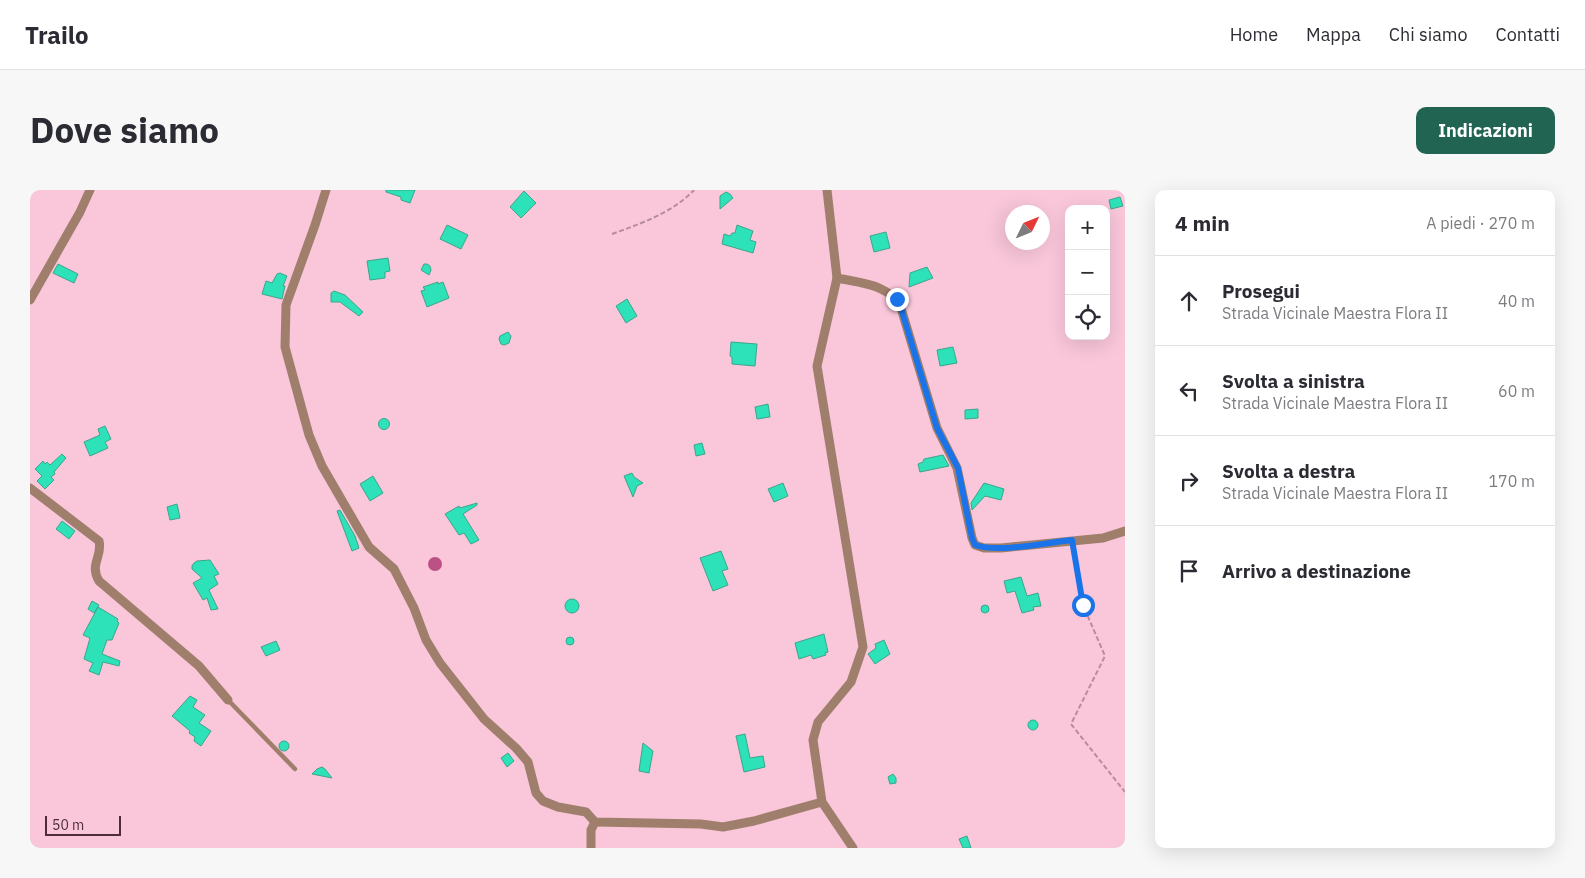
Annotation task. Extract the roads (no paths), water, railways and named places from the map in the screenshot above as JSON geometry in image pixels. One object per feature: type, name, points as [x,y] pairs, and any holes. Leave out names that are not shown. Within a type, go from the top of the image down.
[{"type":"street","points":[[30,300],[80,212],[90,190]]},
{"type":"street","points":[[326,190],[286,305],[285,347],[309,435],[322,466],[369,547],[394,569],[414,608],[426,640],[440,663],[484,719],[516,748],[528,762],[536,793],[543,801],[558,807],[586,812],[595,822],[701,824],[723,827],[754,821],[822,802]]},
{"type":"street","points":[[827,190],[837,278],[817,366],[863,647],[851,682],[818,722],[813,740],[822,802],[853,848]]},
{"type":"street","points":[[837,278],[874,286],[887,291],[897,299],[934,420],[958,468],[975,545],[984,548],[1001,548],[1103,538],[1125,531]]},
{"type":"street","points":[[30,488],[99,541],[100,545],[95,566],[95,574],[99,581],[200,666],[228,700]]},
{"type":"street","points":[[591,848],[591,830],[595,822]]},
{"type":"lane","points":[[228,700],[295,770]]}]
